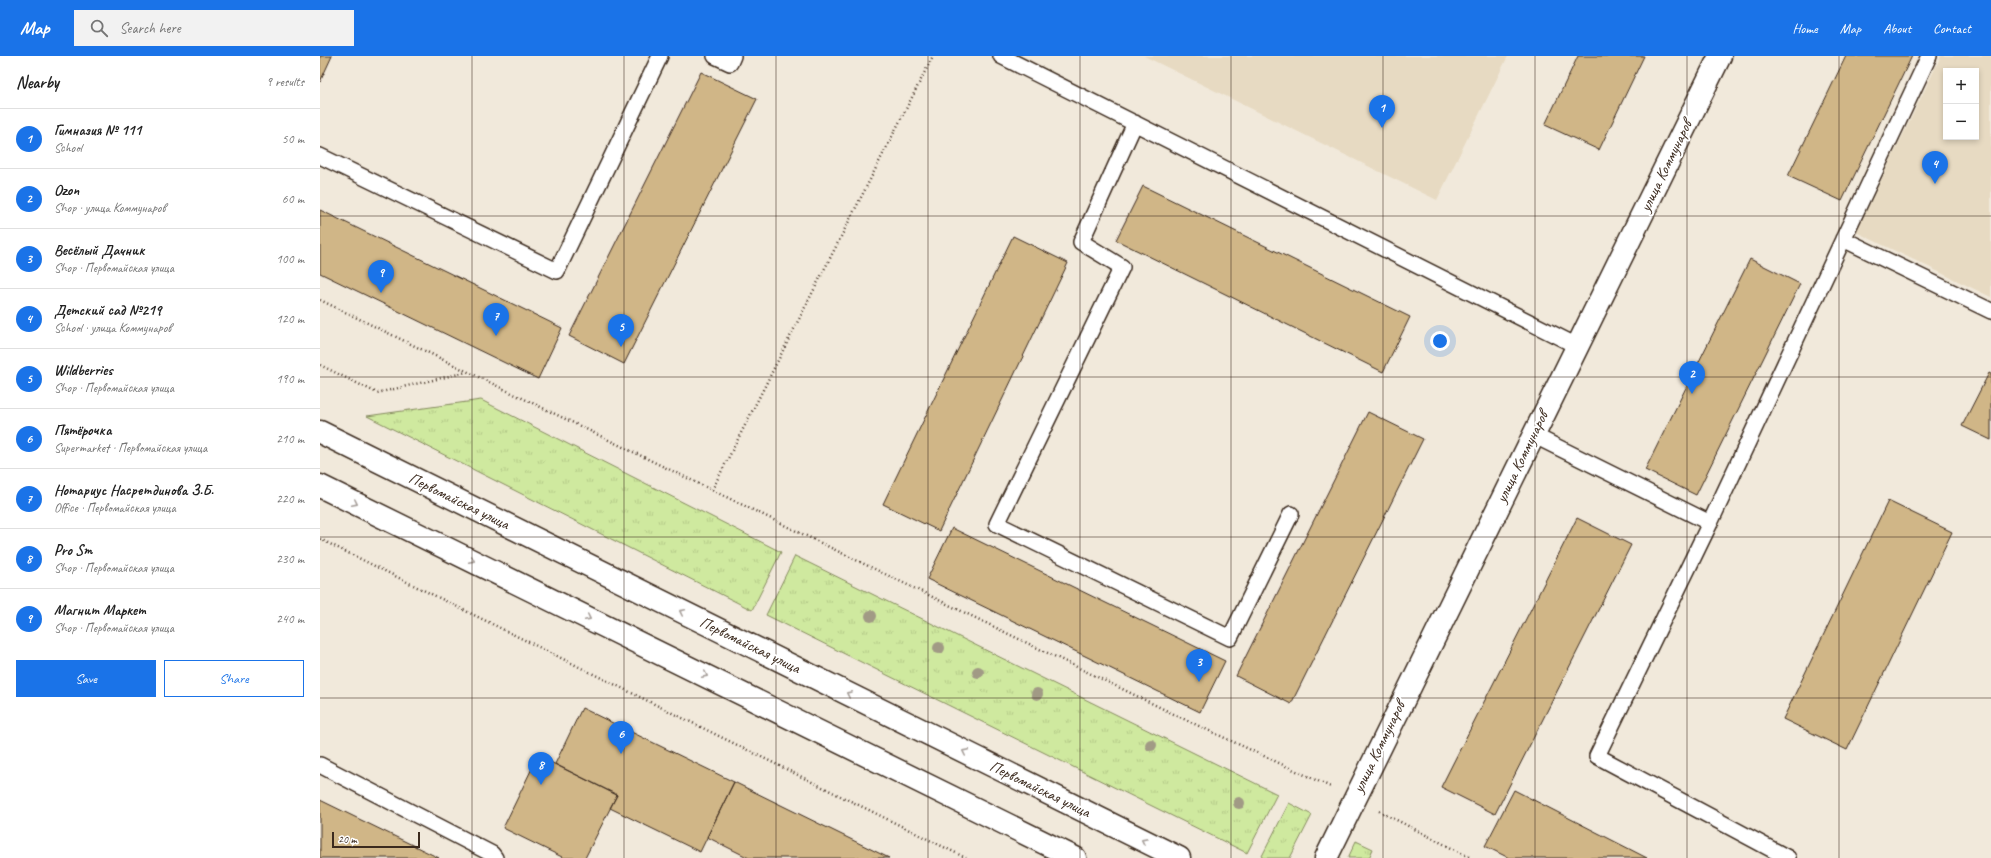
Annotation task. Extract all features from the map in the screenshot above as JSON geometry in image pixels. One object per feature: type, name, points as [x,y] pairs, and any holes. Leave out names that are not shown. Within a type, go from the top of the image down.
[{"type":"main road","name":"улица Коммунаров","points":[[1326,858],[1354,798],[1720,56]]},
{"type":"main road","name":"Первомайская улица","points":[[320,432],[1179,858]]},
{"type":"main road","points":[[320,486],[1075,858]]},
{"type":"lane","points":[[320,156],[557,271],[660,56]]},
{"type":"lane","points":[[715,56],[730,63],[733,56]]},
{"type":"lane","points":[[1001,56],[1577,346]]},
{"type":"lane","points":[[1788,858],[1597,756],[1710,523],[1929,56]]},
{"type":"lane","points":[[1135,123],[1081,242],[1122,267],[997,524],[1230,638],[1291,514]]},
{"type":"lane","points":[[1843,239],[1991,311]]},
{"type":"lane","points":[[1533,435],[1710,523]]},
{"type":"lane","points":[[320,765],[492,854],[495,858]]},
{"type":"path","points":[[712,490],[933,56]]},
{"type":"path","points":[[320,300],[1186,720],[1354,798],[1471,858]]},
{"type":"path","points":[[320,365],[377,393],[467,372]]},
{"type":"path","points":[[320,539],[966,858]]},
{"type":"shaded area","points":[[1144,56],[1508,56],[1437,200]]},
{"type":"shaded area","points":[[1941,56],[1991,56],[1991,297],[1856,232]]},
{"type":"green space","points":[[481,400],[781,552],[752,610],[367,416]]},
{"type":"green space","points":[[795,556],[1277,794],[1247,853],[766,615]]},
{"type":"green space","points":[[1289,803],[1312,815],[1290,858],[1261,858]]},
{"type":"green space","points":[[1356,841],[1373,849],[1369,858],[1348,858]]},
{"type":"building","points":[[320,56],[332,56],[320,82]]},
{"type":"building","points":[[1578,56],[1644,56],[1599,150],[1545,125]]},
{"type":"building","points":[[1846,56],[1912,56],[1842,201],[1788,176]]},
{"type":"building","points":[[701,72],[757,99],[624,364],[569,336]]},
{"type":"building","points":[[1143,186],[1410,317],[1383,372],[1116,240]]},
{"type":"building","points":[[320,210],[562,328],[538,379],[320,273]]},
{"type":"building","points":[[1013,236],[1068,263],[939,531],[883,504]]},
{"type":"building","points":[[1750,259],[1800,284],[1696,495],[1645,470]]},
{"type":"building","points":[[1989,373],[1991,374],[1991,440],[1962,426]]},
{"type":"building","points":[[1368,412],[1423,439],[1291,704],[1236,676]]},
{"type":"building","points":[[1888,501],[1952,532],[1847,750],[1783,719]]},
{"type":"building","points":[[1577,518],[1631,545],[1495,814],[1441,787]]},
{"type":"building","points":[[952,528],[1225,661],[1200,712],[927,579]]},
{"type":"building","points":[[582,708],[734,782],[700,852],[610,808],[617,795],[555,764]]},
{"type":"building","points":[[538,756],[617,795],[585,858],[564,858],[503,828]]},
{"type":"building","points":[[734,782],[889,858],[749,858],[707,837]]},
{"type":"building","points":[[1514,790],[1647,858],[1509,858],[1485,846]]},
{"type":"building","points":[[320,800],[439,858],[320,858]]},
{"type":"place","name":"Гимназия № 111","points":[[1382,128]]},
{"type":"place","name":"Детский сад №219","points":[[1935,184]]},
{"type":"place","name":"Магнит Маркет","points":[[381,293]]},
{"type":"place","name":"Нотариус Насретдинова З.Б.","points":[[496,336]]},
{"type":"place","name":"Wildberries","points":[[621,347]]},
{"type":"place","name":"Ozon","points":[[1692,394]]},
{"type":"place","name":"Весёлый Дачник","points":[[1199,682]]},
{"type":"place","name":"Пятёрочка","points":[[621,754]]},
{"type":"place","name":"Pro Sm","points":[[541,785]]}]
